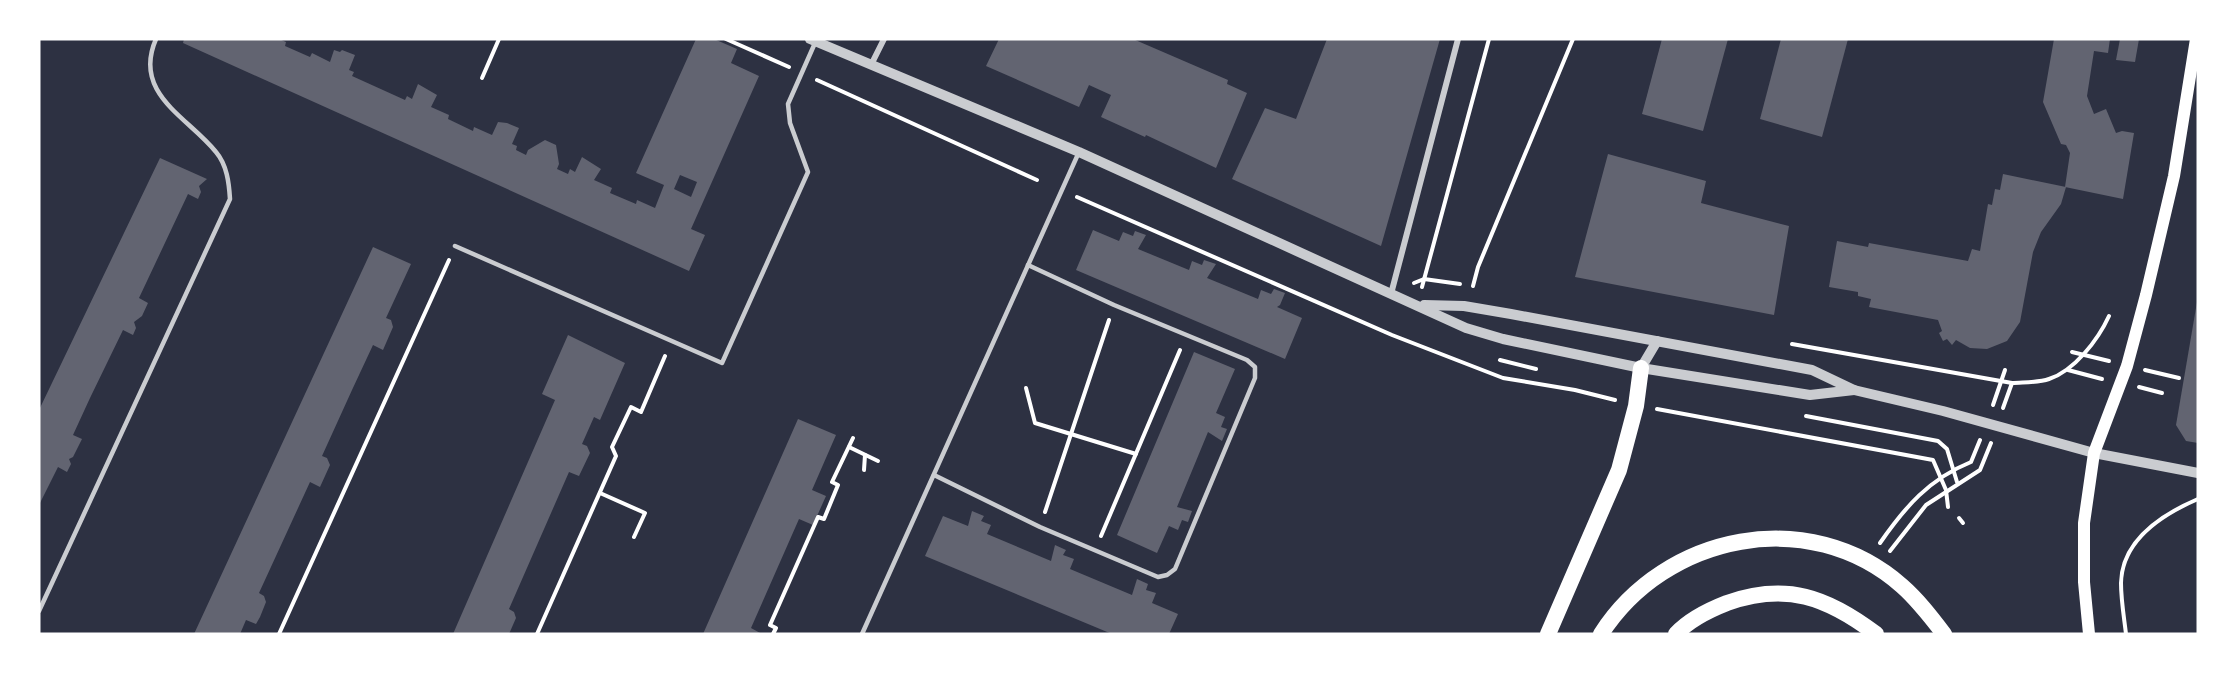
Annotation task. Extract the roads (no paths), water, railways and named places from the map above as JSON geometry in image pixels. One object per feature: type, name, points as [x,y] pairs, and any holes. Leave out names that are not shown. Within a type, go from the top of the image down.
[{"type":"highway","points":[[1548,634],[1619,470],[1636,406],[1641,368]]},
{"type":"highway","points":[[1601,634],[1629,596],[1659,572],[1695,554],[1723,545],[1784,538],[1805,541],[1852,555],[1901,585],[1944,634]]},
{"type":"highway","points":[[1676,634],[1700,616],[1719,606],[1761,593],[1802,595],[1824,602],[1845,612],[1876,634]]},
{"type":"main road","points":[[2089,634],[2084,582],[2084,523],[2094,453],[2127,366],[2146,295],[2174,176],[2196,39]]},
{"type":"street","points":[[871,66],[884,39]]},
{"type":"street","points":[[1391,294],[1458,39]]},
{"type":"street","points":[[813,40],[1079,152],[1466,328],[1503,339],[1641,368],[1810,395],[1854,390]]},
{"type":"street","points":[[1417,305],[1464,306],[1812,370],[1854,390],[1954,414],[2094,453],[2198,473]]},
{"type":"street","points":[[1641,368],[1657,341]]},
{"type":"lane","points":[[39,611],[230,200],[229,180],[216,152],[168,107],[155,87],[150,51],[156,39]]},
{"type":"lane","points":[[455,246],[722,363],[808,172],[790,123],[788,104],[813,40]]},
{"type":"lane","points":[[862,634],[1079,152]]},
{"type":"lane","points":[[934,475],[1040,527],[1158,577],[1167,575],[1175,569],[1255,378],[1256,367],[1247,360],[1114,305],[1028,265]]}]
